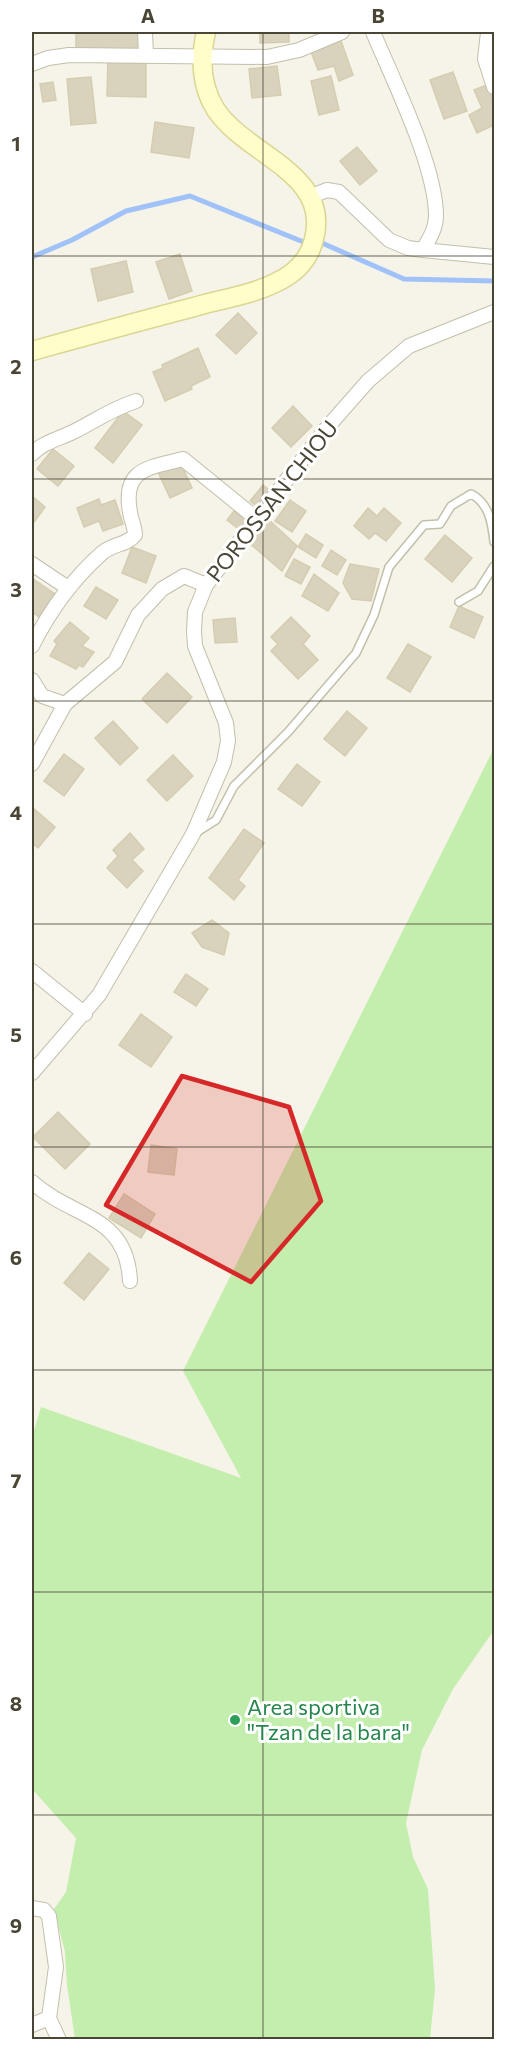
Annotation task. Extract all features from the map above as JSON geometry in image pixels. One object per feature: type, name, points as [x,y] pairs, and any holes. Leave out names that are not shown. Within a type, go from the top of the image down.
[{"type":"main road","points":[[32,351],[229,299],[276,283],[304,262],[313,245],[317,229],[317,210],[312,196],[294,177],[227,123],[216,109],[207,89],[201,54],[206,32]]},
{"type":"street","points":[[145,32],[146,55]]},
{"type":"street","points":[[32,64],[48,58],[69,55],[283,55],[342,32]]},
{"type":"street","points":[[373,32],[432,180],[436,218],[433,234],[423,250]]},
{"type":"street","points":[[488,32],[484,59],[495,87]]},
{"type":"street","points":[[312,196],[327,190],[339,192],[388,240],[408,248],[495,257]]},
{"type":"street","name":"POROSSAN CHIOU","points":[[32,1072],[85,1014],[99,995],[193,834],[219,777],[228,741],[226,723],[195,646],[195,612],[206,585],[325,430],[384,366],[409,346],[495,312]]},
{"type":"street","points":[[32,454],[38,447],[74,431],[110,409],[136,401]]},
{"type":"street","points":[[32,646],[68,588],[103,552],[131,540],[135,535],[127,494],[131,480],[145,468],[183,459],[258,520]]},
{"type":"street","points":[[32,564],[68,588]]},
{"type":"street","points":[[32,764],[65,704],[115,662],[138,615],[162,589],[184,576],[206,585]]},
{"type":"street","points":[[32,680],[42,696],[65,704]]},
{"type":"street","points":[[32,971],[85,1014]]},
{"type":"street","points":[[32,1182],[45,1194],[104,1225],[121,1241],[129,1261],[130,1281]]},
{"type":"street","points":[[32,1908],[44,1910],[49,1916],[56,1967],[49,2019],[59,2040]]},
{"type":"street","points":[[32,2025],[49,2019]]},
{"type":"lane","name":"POROSSAN CHIOU","points":[[193,834],[216,820],[234,786],[288,732],[356,653],[374,615],[389,567],[423,525],[440,524],[451,506],[471,494],[482,499],[492,525],[495,542]]},
{"type":"lane","points":[[459,602],[478,591],[495,566]]},
{"type":"highlighted area","points":[[182,1076],[289,1107],[321,1201],[251,1282],[106,1205]]},
{"type":"green space","name":"Area sportiva \"Tzan de la bara\"","points":[[494,748],[494,1630],[453,1689],[422,1750],[406,1823],[413,1857],[428,1889],[435,1989],[430,2039],[75,2039],[65,1952],[54,1909],[66,1892],[76,1838],[32,1789],[32,1437],[41,1407],[241,1478],[183,1371]]},
{"type":"building","points":[[76,32],[139,32],[139,52],[76,53]]},
{"type":"building","points":[[260,32],[289,32],[289,42],[260,43]]},
{"type":"building","points":[[340,38],[353,75],[339,81],[334,66],[318,70],[310,49]]},
{"type":"building","points":[[108,59],[146,60],[146,97],[107,96]]},
{"type":"building","points":[[277,66],[281,95],[252,98],[249,69]]},
{"type":"building","points":[[453,72],[467,111],[444,119],[430,80]]},
{"type":"building","points":[[331,76],[339,110],[319,115],[311,81]]},
{"type":"building","points":[[91,77],[96,123],[71,125],[67,79]]},
{"type":"building","points":[[53,82],[56,100],[43,102],[40,84]]},
{"type":"building","points":[[487,85],[494,102],[494,125],[477,133],[469,115],[482,108],[474,90]]},
{"type":"building","points":[[155,122],[194,128],[189,158],[151,152]]},
{"type":"building","points":[[357,147],[377,171],[360,185],[340,161]]},
{"type":"building","points":[[180,254],[192,291],[169,299],[156,262]]},
{"type":"building","points":[[126,261],[133,292],[98,301],[91,269]]},
{"type":"building","points":[[238,313],[257,333],[236,354],[216,335]]},
{"type":"building","points":[[198,348],[210,377],[191,386],[192,389],[165,401],[153,372],[163,368],[162,365]]},
{"type":"building","points":[[293,406],[312,426],[291,447],[272,428]]},
{"type":"building","points":[[123,411],[142,425],[113,463],[95,448]]},
{"type":"building","points":[[53,449],[74,466],[58,486],[37,469]]},
{"type":"building","points":[[180,462],[192,488],[170,498],[158,472]]},
{"type":"building","points":[[263,485],[272,492],[259,508],[250,501]]},
{"type":"building","points":[[32,496],[45,507],[32,525]]},
{"type":"building","points":[[99,499],[101,505],[115,500],[123,524],[103,531],[99,521],[84,527],[77,508]]},
{"type":"building","points":[[290,500],[306,511],[292,532],[275,521]]},
{"type":"building","points":[[368,508],[377,516],[384,508],[401,523],[386,541],[375,533],[369,539],[354,526]]},
{"type":"building","points":[[234,511],[247,521],[240,530],[227,520]]},
{"type":"building","points":[[269,520],[297,546],[282,571],[248,542]]},
{"type":"building","points":[[306,534],[323,545],[316,558],[298,547]]},
{"type":"building","points":[[445,535],[472,558],[452,582],[425,559]]},
{"type":"building","points":[[132,547],[156,556],[146,583],[122,573]]},
{"type":"building","points":[[331,550],[346,560],[337,575],[322,566]]},
{"type":"building","points":[[294,559],[310,567],[301,584],[285,576]]},
{"type":"building","points":[[350,564],[379,569],[371,601],[352,599],[343,583]]},
{"type":"building","points":[[314,574],[339,593],[328,611],[302,596]]},
{"type":"building","points":[[32,578],[55,594],[39,617],[32,612]]},
{"type":"building","points":[[96,587],[118,600],[106,619],[84,606]]},
{"type":"building","points":[[459,606],[483,617],[474,638],[450,627]]},
{"type":"building","points":[[291,617],[310,636],[303,644],[318,660],[298,679],[271,651],[278,644],[271,637]]},
{"type":"building","points":[[235,618],[237,642],[215,643],[213,620]]},
{"type":"building","points":[[70,622],[89,638],[82,646],[94,652],[83,667],[79,665],[76,669],[50,656],[57,644],[54,641]]},
{"type":"building","points":[[408,644],[431,657],[410,692],[387,678]]},
{"type":"building","points":[[167,673],[192,697],[167,723],[142,699]]},
{"type":"building","points":[[347,711],[367,728],[345,756],[324,739]]},
{"type":"building","points":[[113,721],[138,748],[120,765],[95,738]]},
{"type":"building","points":[[64,754],[84,769],[64,796],[44,781]]},
{"type":"building","points":[[173,755],[193,776],[167,801],[147,780]]},
{"type":"building","points":[[297,764],[320,782],[302,806],[278,789]]},
{"type":"building","points":[[32,807],[55,827],[38,848],[32,843]]},
{"type":"building","points":[[244,829],[264,843],[238,880],[245,886],[234,900],[209,878]]},
{"type":"building","points":[[130,833],[144,849],[132,860],[143,871],[127,888],[107,868],[118,856],[113,850]]},
{"type":"building","points":[[212,920],[229,933],[224,955],[202,947],[192,933]]},
{"type":"building","points":[[186,974],[208,989],[196,1006],[174,992]]},
{"type":"building","points":[[141,1014],[172,1037],[151,1067],[119,1045]]},
{"type":"building","points":[[58,1112],[90,1144],[65,1169],[33,1137]]},
{"type":"building","points":[[151,1145],[177,1149],[174,1175],[148,1172]]},
{"type":"building","points":[[124,1194],[155,1214],[141,1238],[109,1218]]},
{"type":"building","points":[[89,1253],[109,1269],[84,1300],[64,1283]]},
{"type":"waterway","points":[[32,257],[72,240],[126,211],[190,196],[301,241]]},
{"type":"waterway","points":[[322,243],[404,279],[494,281]]},
{"type":"place","name":"Area sportiva \"Tzan de la bara\"","points":[[235,1720]]}]
